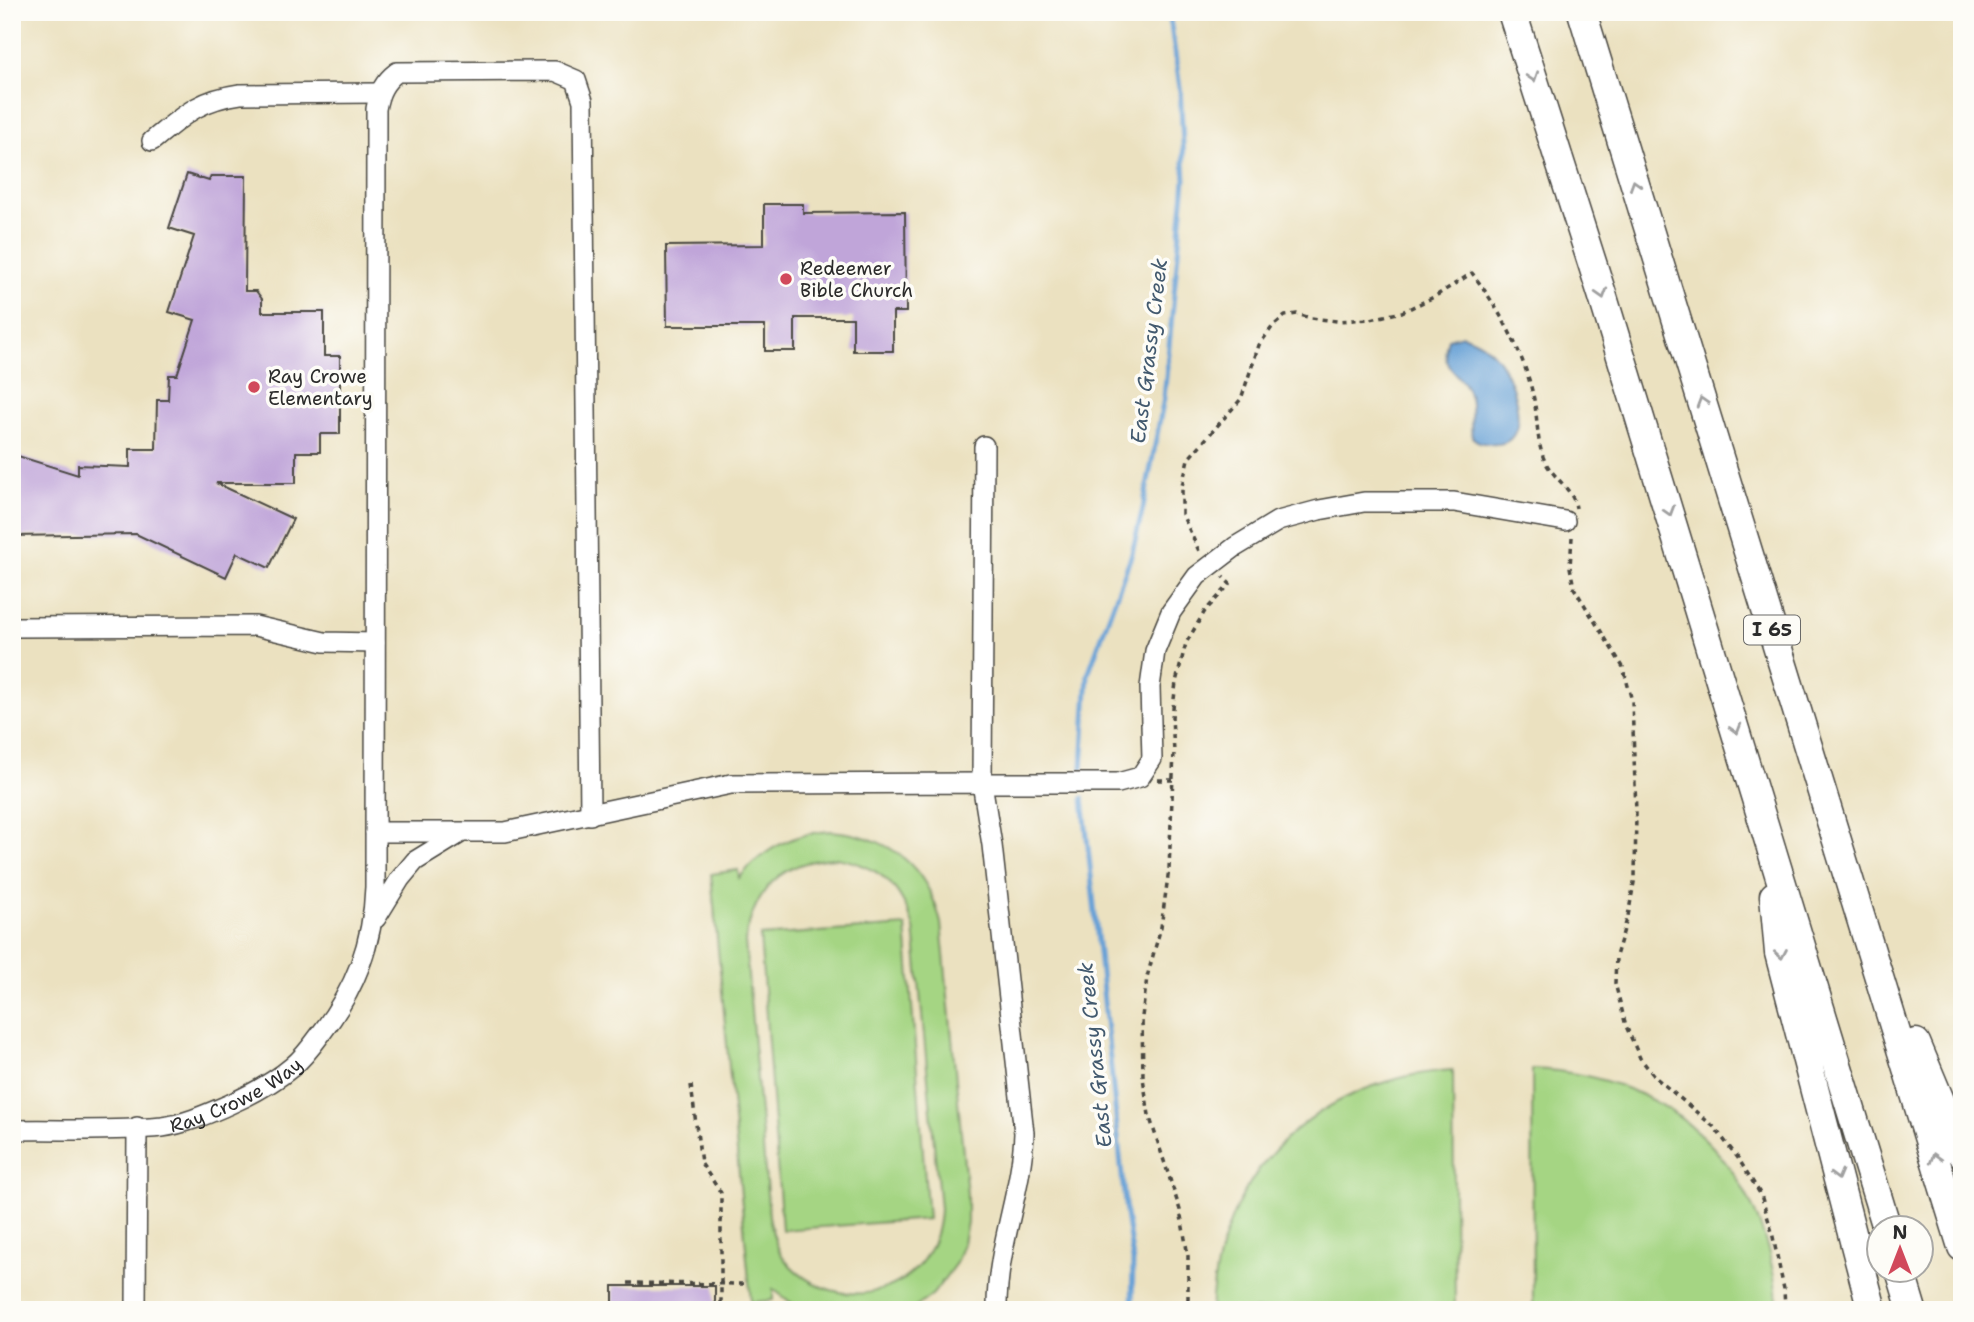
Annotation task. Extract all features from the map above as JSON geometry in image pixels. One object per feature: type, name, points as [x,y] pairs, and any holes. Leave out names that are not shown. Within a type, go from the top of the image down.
[{"type":"highway","points":[[1512,12],[1602,294],[1883,1214]]},
{"type":"highway","name":"I 65","points":[[1583,12],[1962,1247]]},
{"type":"highway","points":[[1718,453],[1910,1029],[1962,1153]]},
{"type":"highway","points":[[1769,838],[1779,953],[1872,1310]]},
{"type":"highway","points":[[1904,1284],[1912,1310]]},
{"type":"street","points":[[372,925],[375,832],[376,108],[379,93],[386,80],[397,72],[555,71],[576,80],[582,92],[590,815]]},
{"type":"street","points":[[152,141],[194,107],[217,97],[240,94],[379,93]]},
{"type":"street","points":[[984,446],[982,783],[992,845],[1024,1133],[1023,1153],[1004,1239],[997,1310]]},
{"type":"street","points":[[375,832],[505,832],[731,784],[1118,783],[1140,777],[1152,759],[1150,687],[1155,651],[1171,612],[1197,576],[1210,565],[1278,522],[1319,510],[1364,502],[1454,502],[1571,522]]},
{"type":"street","points":[[12,626],[255,626],[324,642],[375,643]]},
{"type":"street","points":[[372,925],[400,879],[415,861],[463,832]]},
{"type":"street","name":"Ray Crowe Way","points":[[12,1130],[164,1126],[197,1118],[251,1094],[293,1066],[333,1018],[361,967],[372,925]]},
{"type":"street","points":[[136,1127],[136,1310]]},
{"type":"path","points":[[1188,1310],[1188,1256],[1180,1210],[1149,1115],[1143,1078],[1142,1017],[1147,977],[1161,927],[1169,869],[1174,752],[1172,717],[1176,682],[1186,643],[1205,611],[1230,584],[1199,553],[1182,514],[1182,486],[1188,459],[1241,399],[1259,345],[1273,326],[1285,317],[1297,314],[1337,321],[1402,312],[1472,274],[1512,336],[1533,393],[1543,457],[1551,472],[1574,498],[1570,568],[1574,588],[1623,667],[1632,701],[1636,812],[1635,877],[1628,916],[1616,957],[1615,983],[1626,1026],[1647,1068],[1714,1127],[1738,1158],[1761,1195],[1775,1243],[1784,1289],[1785,1310]]},
{"type":"path","points":[[691,1085],[701,1163],[721,1193],[721,1310]]},
{"type":"path","points":[[628,1283],[744,1284]]},
{"type":"green space","points":[[831,831],[871,839],[903,857],[926,885],[941,923],[967,1194],[967,1222],[956,1263],[933,1294],[910,1310],[801,1310],[773,1289],[773,1300],[751,1302],[711,874],[738,870],[739,878],[758,859],[780,844],[817,832]],"holes":[[[836,858],[865,866],[887,880],[903,900],[914,928],[940,1209],[935,1238],[922,1261],[904,1278],[882,1289],[858,1294],[832,1290],[808,1280],[786,1261],[775,1240],[769,1216],[745,941],[756,906],[764,892],[786,872],[817,860]]]},
{"type":"green space","points":[[906,926],[928,1219],[782,1230],[760,936]]},
{"type":"green space","points":[[1532,1069],[1583,1075],[1629,1089],[1670,1110],[1704,1138],[1733,1173],[1755,1213],[1770,1259],[1778,1310],[1533,1310]]},
{"type":"green space","points":[[1453,1070],[1455,1310],[1211,1310],[1218,1260],[1233,1215],[1255,1175],[1284,1141],[1318,1113],[1359,1092],[1404,1077]]},
{"type":"water","points":[[1462,335],[1490,350],[1509,380],[1517,410],[1517,424],[1514,435],[1505,442],[1491,444],[1478,442],[1472,437],[1471,407],[1467,389],[1446,359],[1448,339]]},
{"type":"building","name":"Ray Crowe Elementary","points":[[187,174],[209,181],[211,176],[246,176],[245,291],[256,291],[262,299],[262,312],[324,312],[324,356],[340,356],[340,434],[320,434],[320,452],[296,452],[296,483],[216,483],[293,519],[269,568],[237,553],[226,577],[136,534],[12,536],[12,454],[78,475],[78,465],[130,467],[130,449],[156,449],[157,400],[168,400],[169,375],[177,375],[195,320],[169,312],[194,236],[169,228]]},
{"type":"building","name":"Redeemer Bible Church","points":[[764,204],[803,204],[803,213],[905,212],[906,312],[893,312],[893,351],[853,351],[853,318],[795,318],[795,351],[765,351],[765,326],[667,326],[666,246],[764,245]]},
{"type":"building","points":[[613,1286],[715,1286],[715,1310],[613,1310]]},
{"type":"waterway","name":"East Grassy Creek","points":[[1082,768],[1088,674],[1132,553],[1164,398],[1185,180],[1180,88],[1169,12]]},
{"type":"waterway","name":"East Grassy Creek","points":[[1083,798],[1133,1260],[1132,1310]]},
{"type":"place","name":"Redeemer Bible Church","points":[[786,279]]},
{"type":"place","name":"Ray Crowe Elementary","points":[[254,387]]}]
